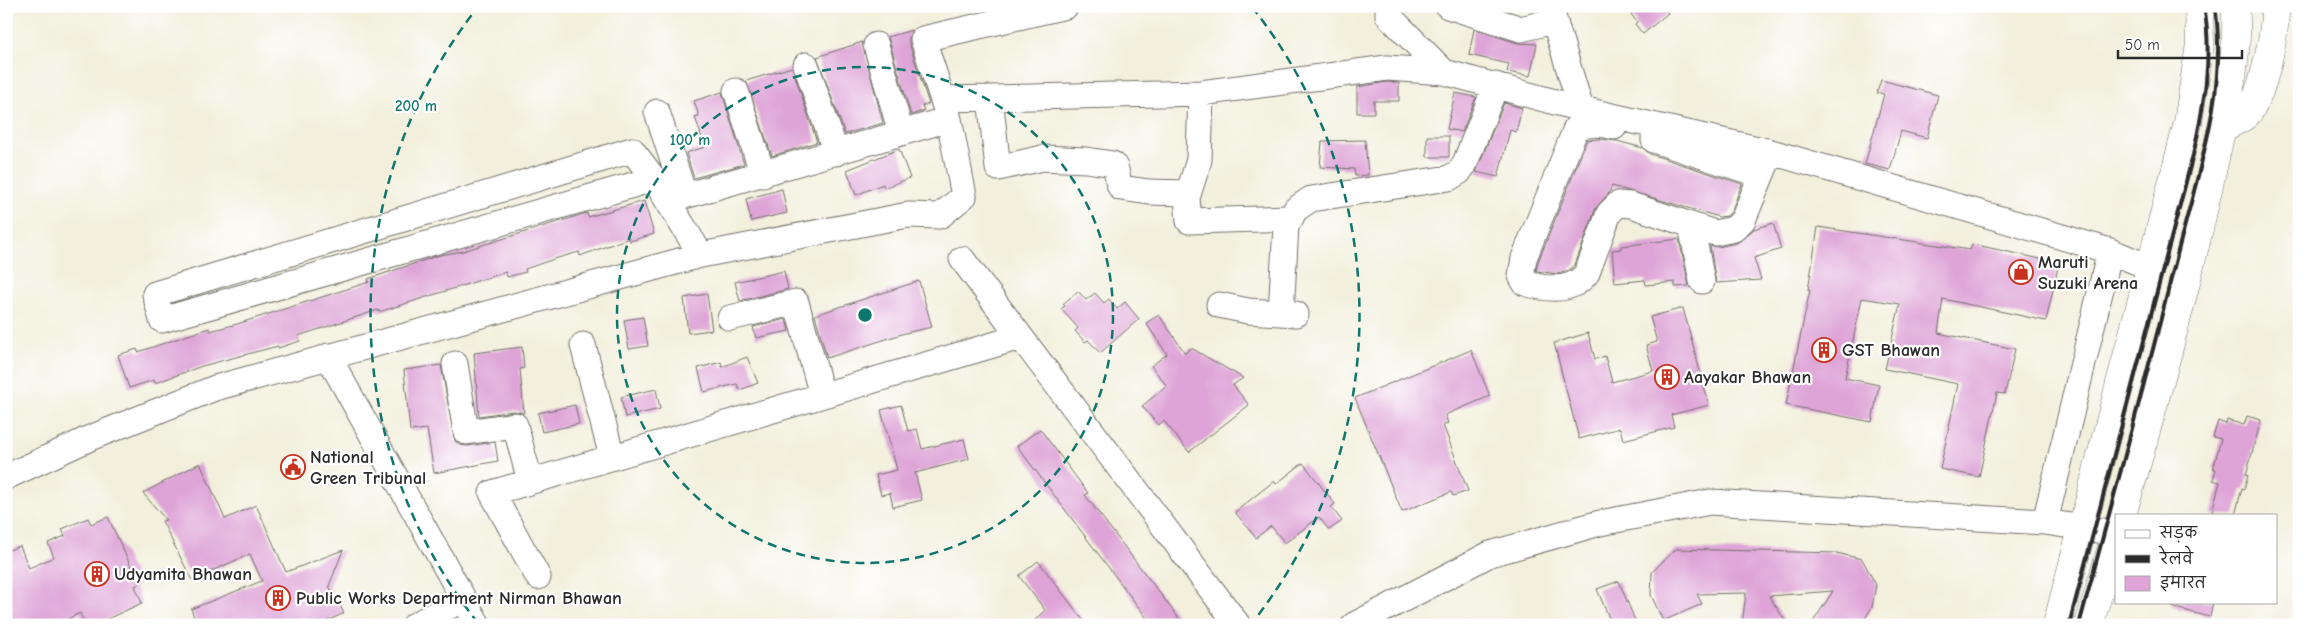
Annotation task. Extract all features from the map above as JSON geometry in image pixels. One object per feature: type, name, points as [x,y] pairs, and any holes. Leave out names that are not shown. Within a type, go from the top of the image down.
[{"type":"main road","points":[[2057,625],[2081,526],[2150,267],[2166,214],[2188,122],[2200,44],[2199,6]]},
{"type":"main road","points":[[2122,514],[2181,306],[2222,128],[2234,55],[2235,6]]},
{"type":"main road","points":[[2260,6],[2263,45]]},
{"type":"main road","points":[[2222,128],[2238,104],[2251,67],[2263,45],[2275,6]]},
{"type":"main road","points":[[2188,122],[2222,128]]},
{"type":"main road","points":[[2090,625],[2115,537]]},
{"type":"street","points":[[6,477],[90,438],[215,388],[328,356],[701,255],[908,215],[940,216],[964,196],[946,109],[924,38],[1066,6]]},
{"type":"street","points":[[1388,6],[1388,15],[1444,72]]},
{"type":"street","points":[[1448,6],[1521,29],[1551,14],[1581,109]]},
{"type":"street","points":[[876,45],[902,133]]},
{"type":"street","points":[[806,65],[836,153]]},
{"type":"street","points":[[658,112],[683,190],[688,196],[902,133],[946,109],[990,98],[1201,93],[1387,68],[1444,72],[1581,109],[1771,152],[2110,251],[2150,267]]},
{"type":"street","points":[[1219,305],[1248,311],[1289,314],[1284,248],[1286,226],[1296,209],[1311,199],[1449,178],[1459,172],[1465,163],[1496,85]]},
{"type":"street","points":[[736,91],[763,175]]},
{"type":"street","points":[[1201,93],[1199,160],[1188,193],[1189,221],[1291,218]]},
{"type":"street","points":[[990,98],[998,168],[1043,158],[1086,160],[1113,164],[1121,188],[1149,192],[1188,193]]},
{"type":"street","points":[[1761,175],[1611,126],[1585,124],[1576,128],[1524,258],[1521,276],[1526,284],[1546,290],[1567,287],[1582,281],[1587,273],[1609,213],[1618,204],[1631,205],[1715,233],[1734,229],[1743,220],[1771,152]]},
{"type":"street","points":[[654,179],[162,320],[155,294],[632,150],[654,179],[701,255]]},
{"type":"street","points":[[1691,224],[1702,281]]},
{"type":"street","points":[[2045,522],[2110,251]]},
{"type":"street","points":[[962,258],[1020,337],[1135,485],[1238,625]]},
{"type":"street","points":[[730,318],[796,302],[822,395]]},
{"type":"street","points":[[538,576],[492,493],[1020,337]]},
{"type":"street","points":[[583,345],[612,457]]},
{"type":"street","points":[[328,356],[478,625]]},
{"type":"street","points":[[455,364],[466,432],[515,425],[530,481]]},
{"type":"street","points":[[1354,625],[1490,554],[1600,523],[1710,502],[2045,522],[2081,526],[2115,533]]},
{"type":"street","points":[[416,625],[463,599]]},
{"type":"building","points":[[1640,6],[1662,6],[1668,13],[1643,34],[1635,24],[1637,22],[1631,14]]},
{"type":"building","points":[[1474,29],[1517,43],[1537,44],[1530,76],[1507,72],[1509,64],[1469,55]]},
{"type":"building","points":[[912,30],[909,36],[909,43],[929,104],[922,106],[924,111],[911,115],[888,37]]},
{"type":"building","points":[[862,42],[883,123],[845,134],[817,57]]},
{"type":"building","points":[[792,67],[817,142],[772,156],[746,81]]},
{"type":"building","points":[[1881,80],[1938,95],[1927,138],[1901,131],[1890,170],[1865,164],[1884,94],[1877,93]]},
{"type":"building","points":[[1387,82],[1399,83],[1399,101],[1374,101],[1374,113],[1357,113],[1357,87]]},
{"type":"building","points":[[722,92],[744,164],[694,178],[686,153],[705,147],[695,117],[699,116],[694,101]]},
{"type":"building","points":[[1455,93],[1476,97],[1462,132],[1447,129]]},
{"type":"building","points":[[1504,103],[1522,108],[1516,132],[1510,130],[1498,177],[1476,172]]},
{"type":"building","points":[[1427,136],[1449,136],[1449,157],[1427,157]]},
{"type":"building","points":[[1365,140],[1368,175],[1355,176],[1354,169],[1320,167],[1322,141]]},
{"type":"building","points":[[1587,140],[1617,141],[1643,148],[1650,154],[1742,184],[1731,212],[1727,216],[1719,217],[1612,186],[1609,193],[1596,208],[1575,265],[1568,271],[1557,274],[1536,271]]},
{"type":"building","points":[[899,149],[910,178],[884,188],[883,184],[856,195],[847,170]]},
{"type":"building","points":[[782,189],[787,213],[751,221],[746,199]]},
{"type":"building","points":[[644,201],[654,234],[630,241],[629,238],[580,256],[579,252],[554,259],[525,269],[526,272],[507,277],[506,272],[379,312],[378,310],[298,336],[300,341],[278,348],[278,346],[202,366],[155,383],[154,380],[129,388],[118,355],[137,349],[138,352],[209,328],[210,331],[237,324],[369,282],[368,279],[440,255],[463,251],[587,213],[588,217]]},
{"type":"building","points":[[1773,223],[1781,249],[1754,258],[1761,280],[1716,283],[1710,246],[1718,247],[1737,243],[1754,229]]},
{"type":"building","points":[[1818,227],[1970,250],[1972,244],[2059,263],[2046,321],[1943,299],[1938,333],[2015,349],[2005,394],[1997,393],[1979,477],[1940,469],[1958,384],[1885,369],[1900,304],[1862,298],[1845,378],[1879,385],[1872,422],[1786,405],[1810,290],[1808,290]]},
{"type":"building","points":[[1679,239],[1689,286],[1675,287],[1675,282],[1646,285],[1645,280],[1615,283],[1612,250],[1621,249],[1621,246]]},
{"type":"building","points":[[784,271],[788,289],[740,301],[735,282]]},
{"type":"building","points":[[919,281],[932,327],[905,333],[827,358],[815,315]]},
{"type":"building","points":[[1078,291],[1086,300],[1095,293],[1104,303],[1109,299],[1117,309],[1125,302],[1139,319],[1100,353],[1088,340],[1085,342],[1075,331],[1078,328],[1061,309],[1065,306],[1063,304]]},
{"type":"building","points":[[707,294],[712,330],[688,333],[684,298]]},
{"type":"building","name":"Aayakar Bhawan","points":[[1683,308],[1709,405],[1671,415],[1674,427],[1623,440],[1620,428],[1579,439],[1554,343],[1588,333],[1595,359],[1605,356],[1612,382],[1653,371],[1646,345],[1657,342],[1650,317]]},
{"type":"building","points":[[1159,315],[1185,353],[1191,348],[1243,378],[1233,385],[1249,405],[1189,452],[1164,421],[1158,425],[1142,406],[1167,386],[1151,366],[1167,354],[1146,323]]},
{"type":"building","points":[[643,317],[648,346],[629,349],[624,320]]},
{"type":"building","points":[[786,319],[789,331],[756,338],[753,327]]},
{"type":"building","points":[[522,347],[524,368],[520,369],[524,413],[513,411],[479,416],[474,353]]},
{"type":"building","points":[[1471,350],[1490,396],[1445,415],[1448,423],[1443,425],[1468,491],[1453,496],[1451,492],[1402,512],[1355,398]]},
{"type":"building","points":[[747,357],[758,383],[740,390],[737,384],[704,392],[698,368],[721,362],[722,367]]},
{"type":"building","points":[[441,365],[455,441],[460,445],[468,446],[495,442],[498,461],[434,473],[427,429],[410,431],[404,370]]},
{"type":"building","points":[[656,389],[660,409],[625,417],[621,397]]},
{"type":"building","points":[[575,405],[579,424],[542,432],[538,413]]},
{"type":"building","points":[[901,405],[908,431],[917,429],[922,449],[964,439],[969,459],[915,473],[922,500],[893,507],[890,493],[881,495],[876,475],[897,470],[881,410]]},
{"type":"building","points":[[2247,416],[2261,420],[2246,475],[2248,475],[2244,489],[2242,488],[2235,514],[2211,514],[2220,482],[2213,480],[2216,469],[2213,469],[2221,439],[2213,437],[2218,421],[2226,424],[2227,420],[2244,425]]},
{"type":"building","points":[[1040,429],[1088,493],[1085,495],[1184,625],[1152,625],[1017,446]]},
{"type":"building","points":[[200,463],[225,519],[256,505],[286,572],[343,550],[329,586],[344,613],[320,625],[197,625],[191,609],[262,581],[250,554],[192,580],[162,521],[166,520],[143,493]]},
{"type":"building","points":[[1303,463],[1335,504],[1331,507],[1342,521],[1329,530],[1319,517],[1285,543],[1271,526],[1256,538],[1235,512],[1274,481],[1276,484]]},
{"type":"building","name":"Udyamita Bhawan","points":[[108,517],[139,584],[135,586],[142,603],[94,625],[85,625],[80,613],[56,625],[6,625],[6,551],[20,546],[29,568],[54,557],[48,543],[65,536],[62,529],[88,518],[91,524]]},
{"type":"building","points":[[1676,549],[1837,553],[1862,559],[1876,585],[1872,607],[1861,625],[1811,625],[1833,591],[1769,596],[1788,625],[1742,625],[1746,593],[1697,594],[1702,604],[1663,621],[1651,595],[1652,572]]},
{"type":"building","points":[[1038,561],[1087,625],[1030,625],[1045,610],[1019,576]]},
{"type":"building","points":[[1619,581],[1637,625],[1612,625],[1597,589]]},
{"type":"building","points":[[2172,604],[2213,604],[2210,617],[2172,607]]},
{"type":"railway","points":[[2069,625],[2193,155],[2206,81],[2208,43],[2204,6]]},
{"type":"railway","points":[[2079,625],[2209,130],[2218,69],[2218,37],[2215,6]]},
{"type":"place","name":"Maruti Suzuki Arena","points":[[2021,272]]},
{"type":"place","name":"GST Bhawan","points":[[1824,350]]},
{"type":"place","name":"Aayakar Bhawan","points":[[1667,377]]},
{"type":"place","name":"National Green Tribunal","points":[[293,467]]},
{"type":"place","name":"Udyamita Bhawan","points":[[97,574]]},
{"type":"place","name":"Public Works Department Nirman Bhawan","points":[[278,598]]}]
